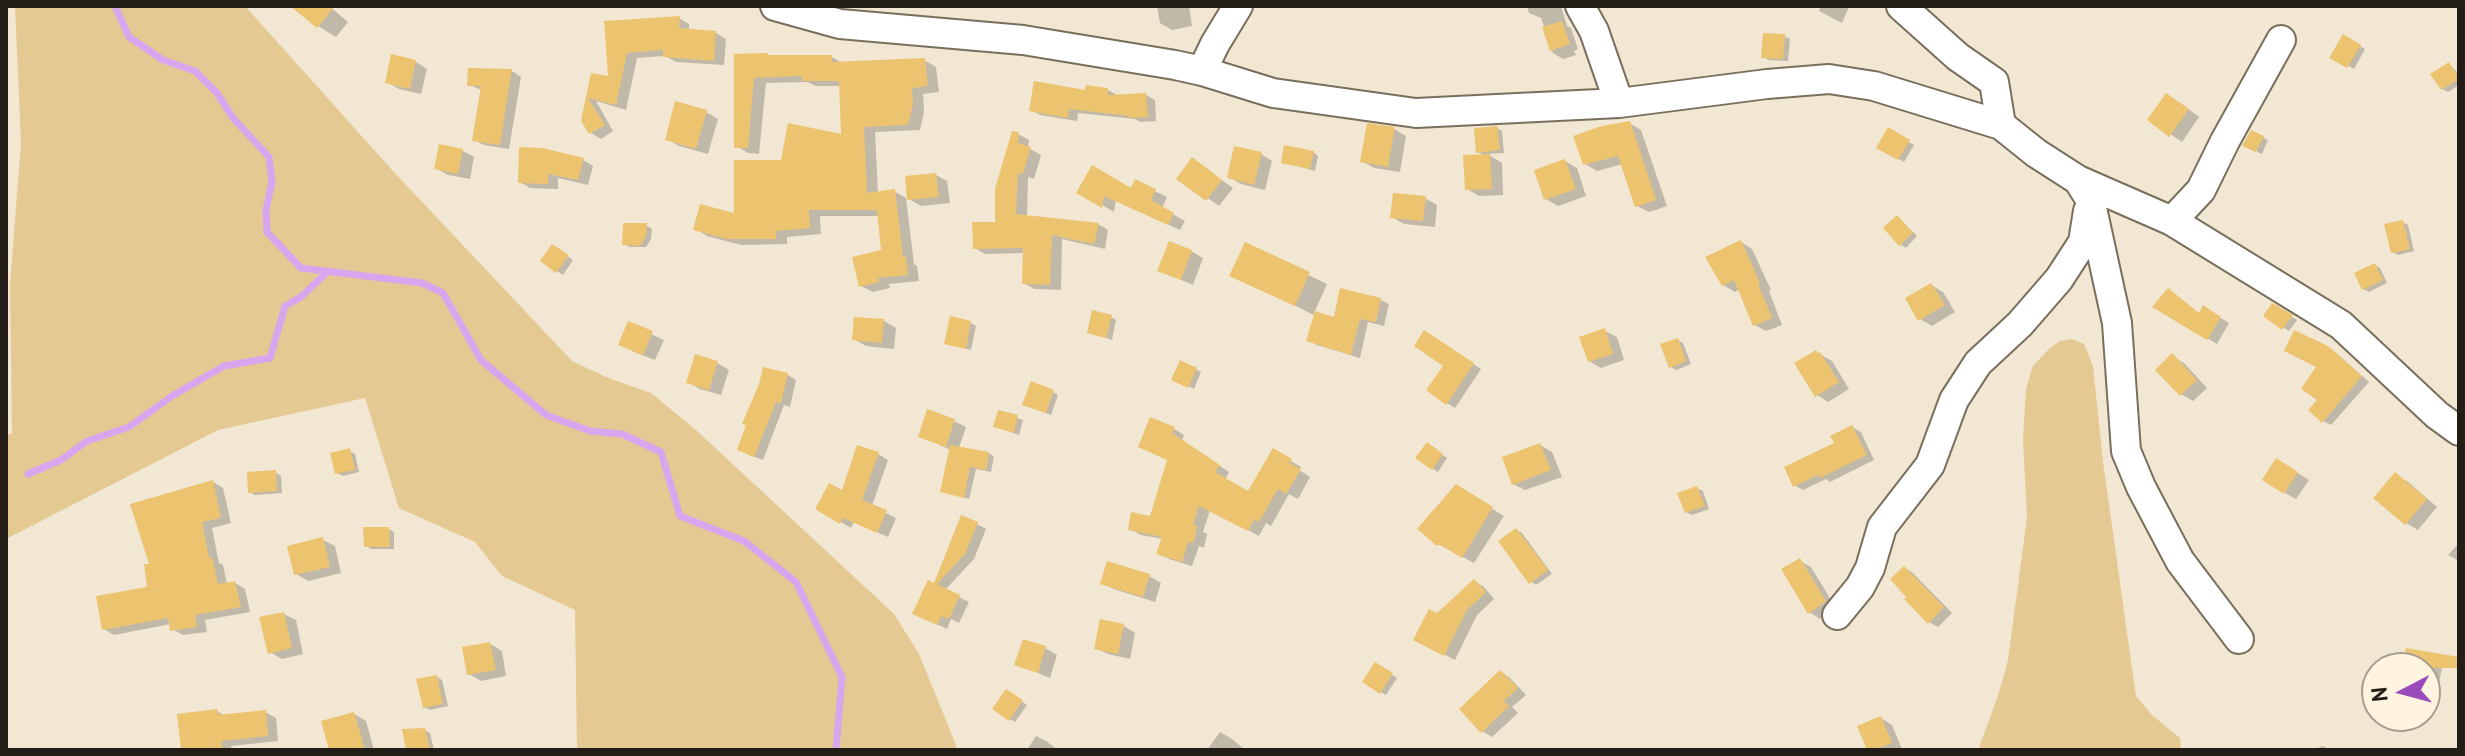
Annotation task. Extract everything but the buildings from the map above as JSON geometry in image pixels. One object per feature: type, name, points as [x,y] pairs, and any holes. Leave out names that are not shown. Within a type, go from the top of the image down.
[{"type":"street","points":[[775,6],[840,24],[1023,40],[1202,71],[1273,93],[1416,113],[1619,103],[1829,79],[1874,86],[2001,125],[2084,190],[2172,221],[2341,325],[2437,415],[2459,431]]},
{"type":"street","points":[[1202,71],[1238,6]]},
{"type":"street","points":[[1580,6],[1594,31],[1619,103]]},
{"type":"street","points":[[1901,6],[1958,57],[1994,82],[2001,125]]},
{"type":"street","points":[[2172,221],[2201,190],[2281,40]]},
{"type":"street","points":[[1837,615],[1860,587],[1870,568],[1882,527],[1930,465],[1954,400],[1978,363],[2020,324],[2059,279],[2083,242],[2084,190]]},
{"type":"street","points":[[2084,190],[2117,323],[2126,451],[2180,561],[2239,639]]},
{"type":"shaded area","points":[[15,6],[245,6],[393,171],[572,361],[651,393],[697,431],[894,614],[919,654],[958,750],[577,750],[575,610],[502,576],[475,542],[399,508],[365,398],[218,430],[6,539],[6,434],[12,434],[10,284],[21,143]]},
{"type":"shaded area","points":[[2072,339],[2084,344],[2093,366],[2103,462],[2136,696],[2152,715],[2180,738],[2181,750],[1978,750],[2008,660],[2027,518],[2023,440],[2026,389],[2033,366],[2060,341]]},
{"type":"waterway","points":[[115,6],[129,37],[163,60],[195,71],[269,157],[272,182],[266,210],[267,232],[301,268],[422,283],[443,293],[481,360],[546,415],[590,431],[622,434],[661,452],[680,516],[744,541],[796,582],[842,677],[836,750]]},
{"type":"waterway","points":[[28,474],[61,460],[87,441],[129,427],[172,396],[224,366],[270,358],[285,306],[301,297],[327,272]]}]
